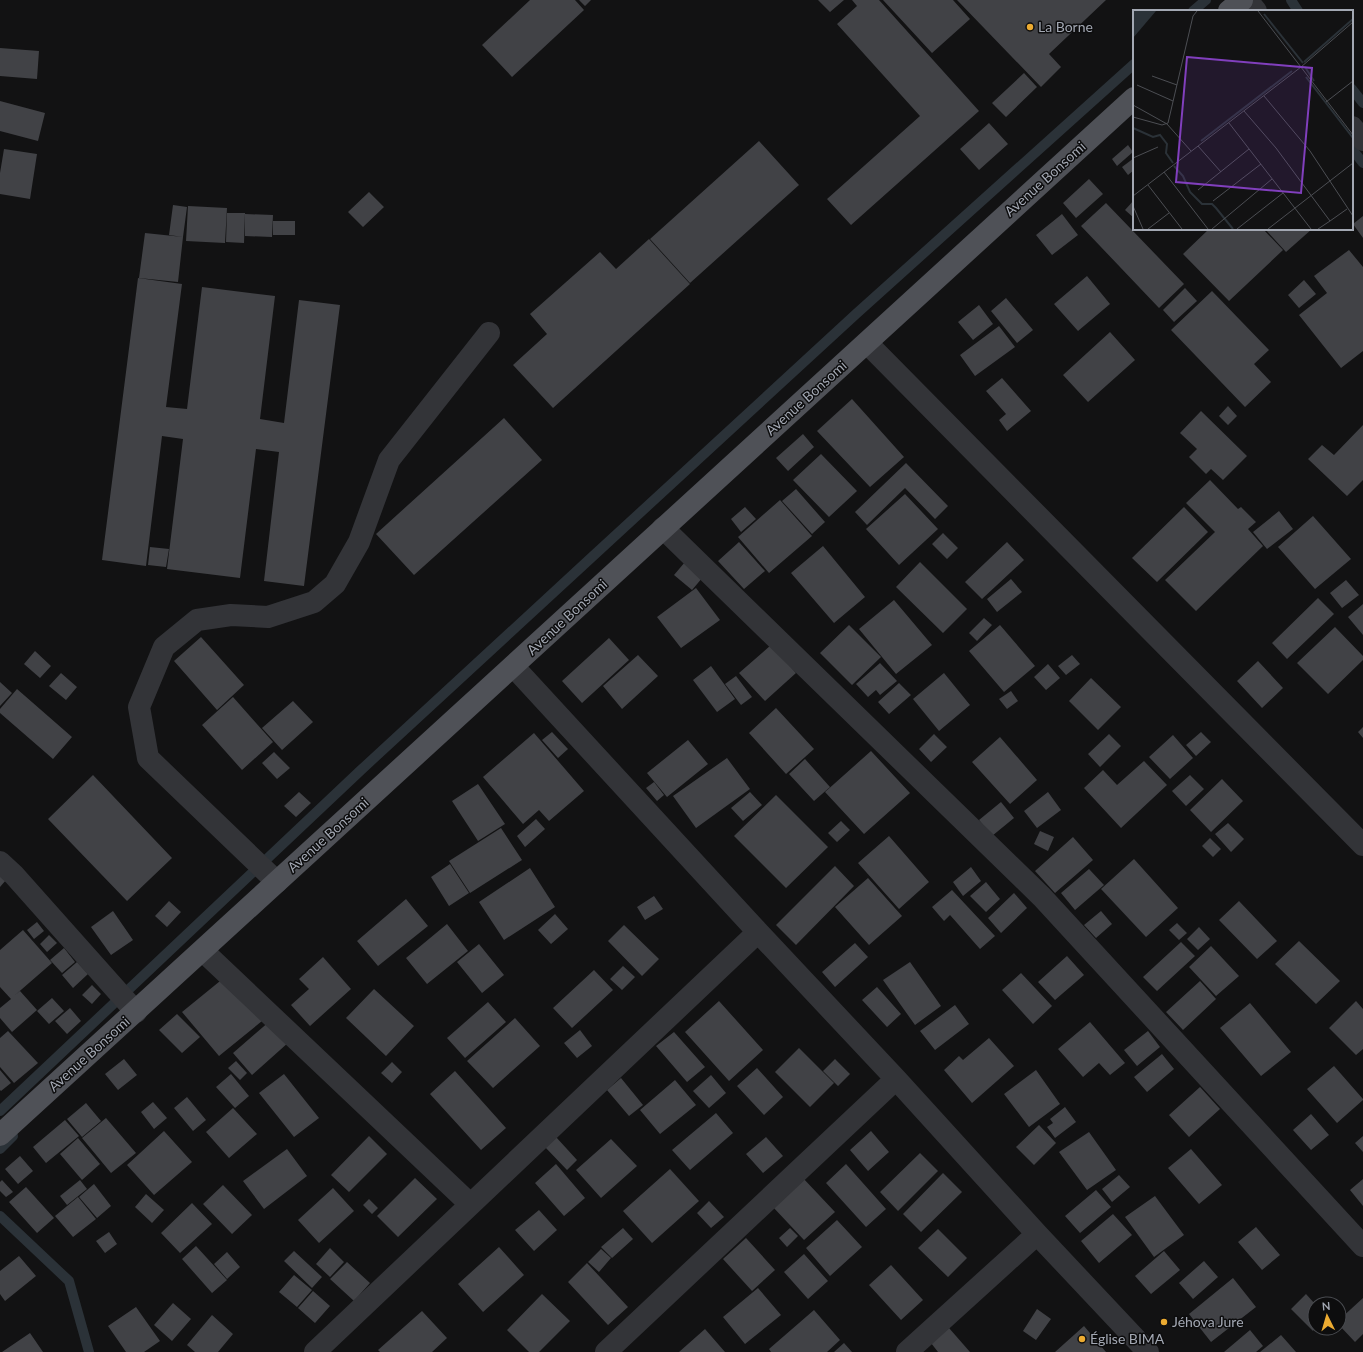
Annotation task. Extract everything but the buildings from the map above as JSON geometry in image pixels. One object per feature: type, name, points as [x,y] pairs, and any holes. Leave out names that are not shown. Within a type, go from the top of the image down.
[{"type":"main road","points":[[1231,10],[1242,0]]},
{"type":"main road","name":"Avenue Bonsomi","points":[[0,1135],[1133,99]]},
{"type":"street","points":[[1247,0],[1255,10]]},
{"type":"street","points":[[1353,128],[1363,140]]},
{"type":"street","points":[[277,882],[148,758],[139,707],[164,647],[197,620],[231,615],[268,617],[314,602],[335,584],[359,542],[389,460],[488,333]]},
{"type":"street","points":[[867,343],[1363,845]]},
{"type":"street","points":[[663,528],[1042,897],[1363,1246]]},
{"type":"street","points":[[513,666],[758,932],[896,1079],[1037,1234],[1148,1352]]},
{"type":"street","points":[[0,862],[136,1012]]},
{"type":"street","points":[[315,1352],[758,932]]},
{"type":"street","points":[[203,950],[470,1204]]},
{"type":"street","points":[[606,1352],[896,1079]]},
{"type":"street","points":[[907,1352],[1037,1234]]},
{"type":"waterway","points":[[1194,10],[1206,0]]},
{"type":"waterway","points":[[1291,0],[1297,10]]},
{"type":"waterway","points":[[0,1111],[361,770],[856,314],[1133,65]]},
{"type":"waterway","points":[[1353,90],[1363,103]]},
{"type":"waterway","points":[[1353,150],[1363,163]]},
{"type":"waterway","points":[[0,1149],[13,1136]]},
{"type":"waterway","points":[[0,1216],[69,1281],[89,1352]]},
{"type":"place","name":"La Borne","points":[[1030,27]]},
{"type":"place","name":"Jéhova Jure","points":[[1164,1322]]},
{"type":"place","name":"Église BIMA","points":[[1082,1339]]}]
